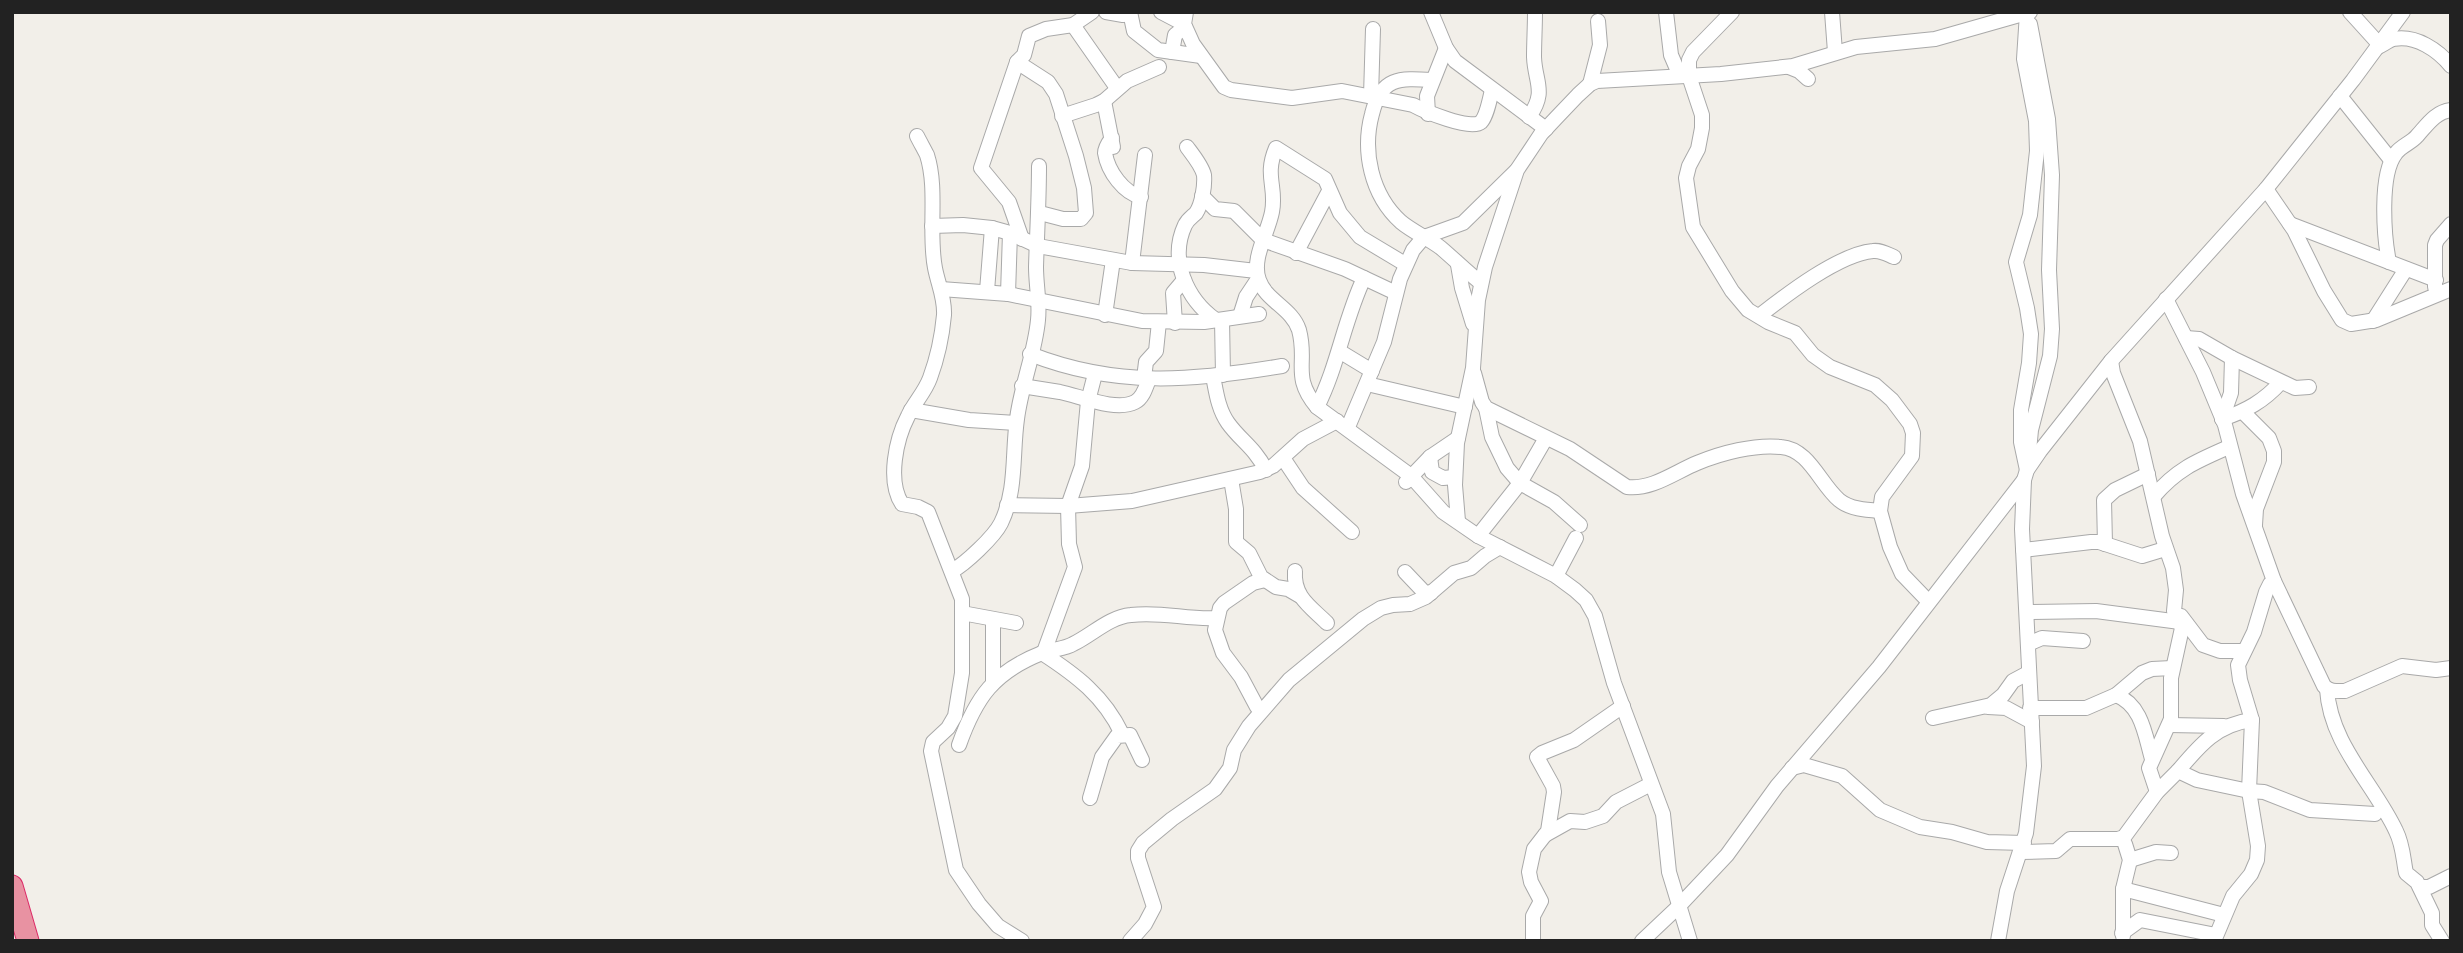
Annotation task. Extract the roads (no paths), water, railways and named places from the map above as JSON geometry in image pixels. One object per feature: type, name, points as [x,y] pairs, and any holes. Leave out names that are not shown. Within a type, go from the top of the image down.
[{"type":"highway","points":[[12,886],[28,941]]},
{"type":"street","points":[[1008,294],[1016,236],[1009,202],[981,168],[1017,62],[1024,55],[1029,36],[1046,29],[1073,25],[1092,12]]},
{"type":"street","points":[[1106,12],[1123,15],[1130,12],[1131,25],[1142,38],[1162,52],[1202,56]]},
{"type":"street","points":[[1161,12],[1185,21],[1202,56],[1224,87],[1231,90],[1292,98],[1342,91],[1413,105],[1428,114],[1448,120],[1480,122],[1492,90]]},
{"type":"street","points":[[1431,12],[1446,48],[1455,61],[1546,129]]},
{"type":"street","points":[[1529,117],[1539,93],[1534,56],[1535,12]]},
{"type":"street","points":[[1666,12],[1671,55],[1685,76],[1702,115],[1698,149],[1686,178],[1693,227],[1738,300],[1759,316],[1795,333],[1813,355],[1830,367],[1875,385],[1892,400],[1909,424],[1913,433],[1912,456],[1882,497],[1880,511],[1890,547],[1902,574],[1928,601]]},
{"type":"street","points":[[1685,76],[1693,52],[1731,12]]},
{"type":"street","points":[[1832,12],[1835,52]]},
{"type":"street","points":[[2350,12],[2378,46]]},
{"type":"street","points":[[1642,941],[1727,855],[1792,768],[1879,667],[2111,361],[2266,190],[2403,12]]},
{"type":"street","points":[[1007,505],[1068,506],[1148,499],[1231,479],[1266,470],[1303,439],[1342,424],[1370,377],[1387,331],[1405,264],[1413,250],[1424,237],[1464,223],[1517,170],[1546,129],[1590,84],[1789,67],[1835,52],[1871,45],[1935,39],[2028,13]]},
{"type":"street","points":[[2026,475],[2021,442],[2021,410],[2031,345],[2027,308],[2016,262],[2030,215],[2036,150],[2035,121],[2024,59],[2028,13]]},
{"type":"street","points":[[1998,941],[2007,891],[2022,847],[2034,774],[2023,550],[2026,475],[2031,430],[2050,356],[2052,329],[2049,270],[2052,175],[2048,119],[2028,13]]},
{"type":"street","points":[[1590,84],[1600,45],[1598,20]]},
{"type":"street","points":[[1172,52],[1175,35],[1185,21]]},
{"type":"street","points":[[1073,25],[1117,89]]},
{"type":"street","points":[[1373,29],[1374,97],[1367,135],[1367,150],[1373,176],[1394,215],[1402,223],[1442,248],[1481,283]]},
{"type":"street","points":[[2378,46],[2394,39],[2422,43],[2433,48],[2451,66]]},
{"type":"street","points":[[1428,114],[1427,96],[1446,48]]},
{"type":"street","points":[[1017,62],[1048,82],[1056,94],[1081,177],[1086,213],[1081,219],[1073,220],[1040,213]]},
{"type":"street","points":[[1062,116],[1104,101],[1127,81],[1159,67]]},
{"type":"street","points":[[1789,67],[1808,79]]},
{"type":"street","points":[[1374,97],[1384,87],[1396,81],[1433,80]]},
{"type":"street","points":[[2340,96],[2391,159]]},
{"type":"street","points":[[1104,101],[1114,155]]},
{"type":"street","points":[[2389,262],[2384,219],[2391,159],[2439,114],[2451,110]]},
{"type":"street","points":[[918,136],[928,160],[935,268],[941,289],[944,317],[929,381],[911,410],[901,434],[895,462],[897,496],[902,504],[928,512],[960,589],[962,673],[955,716],[948,728],[933,742],[932,751],[956,870],[998,926],[1022,941]]},
{"type":"street","points":[[1112,138],[1106,146],[1105,155],[1115,175],[1129,193],[1141,197]]},
{"type":"street","points":[[1187,147],[1204,175],[1197,212],[1186,222],[1182,232],[1179,265],[1199,306],[1214,321],[1220,409],[1228,423],[1257,453],[1266,470]]},
{"type":"street","points":[[1240,316],[1257,275],[1263,240],[1272,211],[1269,170],[1276,148],[1325,179],[1340,214],[1360,237],[1405,264]]},
{"type":"street","points":[[1132,263],[1145,155]]},
{"type":"street","points":[[951,570],[959,567],[988,540],[999,527],[1007,505],[1014,471],[1016,423],[1022,386],[1038,321],[1038,166]]},
{"type":"street","points":[[1458,521],[1452,482],[1473,368],[1481,283],[1517,170]]},
{"type":"street","points":[[2266,190],[2290,224],[2342,320],[2351,324],[2373,321],[2451,289]]},
{"type":"street","points":[[1296,253],[1329,191]]},
{"type":"street","points":[[1202,196],[1215,209],[1234,211],[1263,240],[1345,269],[1396,293]]},
{"type":"street","points":[[2290,224],[2436,280]]},
{"type":"street","points":[[932,226],[963,225],[992,229],[1038,246],[1132,263],[1179,265],[1257,275]]},
{"type":"street","points":[[2435,296],[2435,245],[2449,228]]},
{"type":"street","points":[[988,291],[992,229]]},
{"type":"street","points":[[1759,316],[1821,271],[1868,252],[1885,253],[1894,257]]},
{"type":"street","points":[[1105,315],[1113,260]]},
{"type":"street","points":[[1458,265],[1462,288],[1476,332]]},
{"type":"street","points":[[2373,321],[2406,269]]},
{"type":"street","points":[[1257,275],[1262,288],[1296,322],[1300,333],[1302,384],[1317,407],[1342,424],[1443,512],[1478,536],[1556,576],[1586,600],[1595,616],[1606,657],[1666,826],[1669,872],[1690,941]]},
{"type":"street","points":[[1317,407],[1333,372],[1355,297],[1364,278]]},
{"type":"street","points":[[1175,323],[1173,293],[1184,280]]},
{"type":"street","points":[[941,289],[1008,294],[1105,315],[1159,322],[1214,321],[1259,314]]},
{"type":"street","points":[[2166,299],[2203,372],[2222,419],[2274,581],[2327,689],[2329,708],[2337,730],[2397,832],[2403,849],[2406,873],[2420,887],[2432,912],[2432,925],[2442,941]]},
{"type":"street","points":[[1022,386],[1056,391],[1088,401],[1124,405],[1135,402],[1141,397],[1146,379],[1146,362],[1156,351],[1159,322]]},
{"type":"street","points":[[2186,338],[2199,339],[2298,389],[2309,387]]},
{"type":"street","points":[[1339,351],[1370,377],[1464,409]]},
{"type":"street","points":[[1030,354],[1055,364],[1096,374],[1146,379],[1218,375],[1282,366]]},
{"type":"street","points":[[2222,419],[2231,393],[2232,358]]},
{"type":"street","points":[[2111,361],[2113,373],[2140,441],[2165,549],[2175,577],[2177,616],[2182,637],[2172,668],[2169,725],[2152,759],[2150,772],[2157,792]]},
{"type":"street","points":[[1473,368],[1498,453],[1520,483],[1554,502],[1578,532],[1556,576]]},
{"type":"street","points":[[1043,653],[1075,567],[1069,544],[1068,506],[1082,466],[1088,401],[1096,374]]},
{"type":"street","points":[[2222,419],[2243,412],[2266,398],[2281,382]]},
{"type":"street","points":[[1464,409],[1479,393]]},
{"type":"street","points":[[1486,408],[1597,465],[1627,487],[1637,488],[1662,480],[1702,461],[1724,455],[1765,447],[1790,447],[1810,463],[1820,480],[1840,502],[1863,510],[1880,511]]},
{"type":"street","points":[[911,410],[969,420],[1016,423]]},
{"type":"street","points":[[2243,412],[2269,438],[2274,452],[2274,462],[2256,509],[2255,528]]},
{"type":"street","points":[[1408,480],[1430,457],[1458,438]]},
{"type":"street","points":[[1478,536],[1520,483],[1546,438]]},
{"type":"street","points":[[2154,496],[2169,478],[2180,470],[2229,447]]},
{"type":"street","points":[[1430,457],[1432,472],[1452,482]]},
{"type":"street","points":[[1283,458],[1303,488],[1352,532]]},
{"type":"street","points":[[2105,544],[2104,505],[2107,496],[2148,474]]},
{"type":"street","points":[[1231,479],[1236,509],[1236,542],[1249,553],[1257,572],[1265,580],[1300,596],[1327,623]]},
{"type":"street","points":[[2023,550],[2091,541],[2142,556],[2165,549]]},
{"type":"street","points":[[1130,941],[1145,924],[1154,907],[1138,851],[1143,843],[1172,819],[1215,789],[1230,768],[1234,750],[1249,726],[1289,680],[1343,634],[1372,614],[1393,605],[1410,604],[1454,573],[1471,568],[1500,547]]},
{"type":"street","points":[[1295,571],[1300,596]]},
{"type":"street","points":[[1405,572],[1427,594]]},
{"type":"street","points":[[1257,707],[1218,645],[1215,629],[1220,608],[1224,603],[1253,583],[1265,580]]},
{"type":"street","points":[[2123,937],[2140,920],[2215,938],[2233,896],[2255,868],[2258,846],[2249,791],[2252,720],[2239,680],[2238,665],[2257,625],[2266,592],[2274,581]]},
{"type":"street","points":[[2027,612],[2096,611],[2177,616],[2186,620],[2201,643],[2220,651],[2244,651]]},
{"type":"street","points":[[962,613],[1016,623]]},
{"type":"street","points":[[959,745],[976,703],[993,681],[1020,662],[1071,646],[1096,629],[1124,616],[1171,613],[1201,619],[1217,618]]},
{"type":"street","points":[[993,620],[993,681]]},
{"type":"street","points":[[2028,644],[2042,638],[2083,641]]},
{"type":"street","points":[[2220,651],[2225,658],[2238,665]]},
{"type":"street","points":[[993,652],[1003,663],[1020,662]]},
{"type":"street","points":[[1043,653],[1079,677],[1107,708],[1122,734]]},
{"type":"street","points":[[2327,689],[2345,691],[2402,666],[2427,670],[2451,668]]},
{"type":"street","points":[[1933,718],[1988,706],[2031,715],[2086,708],[2116,695],[2143,673],[2152,669],[2172,668]]},
{"type":"street","points":[[1988,706],[2003,695],[2014,681],[2028,673]]},
{"type":"street","points":[[2116,695],[2128,701],[2138,714],[2152,759]]},
{"type":"street","points":[[1533,941],[1533,916],[1541,901],[1531,883],[1529,872],[1534,849],[1545,835],[1549,823],[1553,786],[1537,757],[1542,752],[1574,740],[1623,706]]},
{"type":"street","points":[[1792,768],[1804,765],[1842,776],[1880,810],[1920,827],[1952,832],[1987,842],[2056,851],[2070,839],[2124,837],[2157,792],[2206,739],[2227,727],[2252,720]]},
{"type":"street","points":[[2169,725],[2227,727]]},
{"type":"street","points":[[1122,734],[1130,735],[1142,760]]},
{"type":"street","points":[[1090,798],[1104,751],[1122,734]]},
{"type":"street","points":[[2178,771],[2197,780],[2263,792],[2310,810],[2375,814]]},
{"type":"street","points":[[1545,835],[1570,821],[1585,822],[1603,816],[1616,802],[1651,784]]},
{"type":"street","points":[[2123,937],[2123,889],[2130,860],[2125,844]]},
{"type":"street","points":[[2130,860],[2156,852],[2171,853]]},
{"type":"street","points":[[2420,887],[2429,887],[2451,876]]},
{"type":"street","points":[[2123,889],[2224,915]]}]
